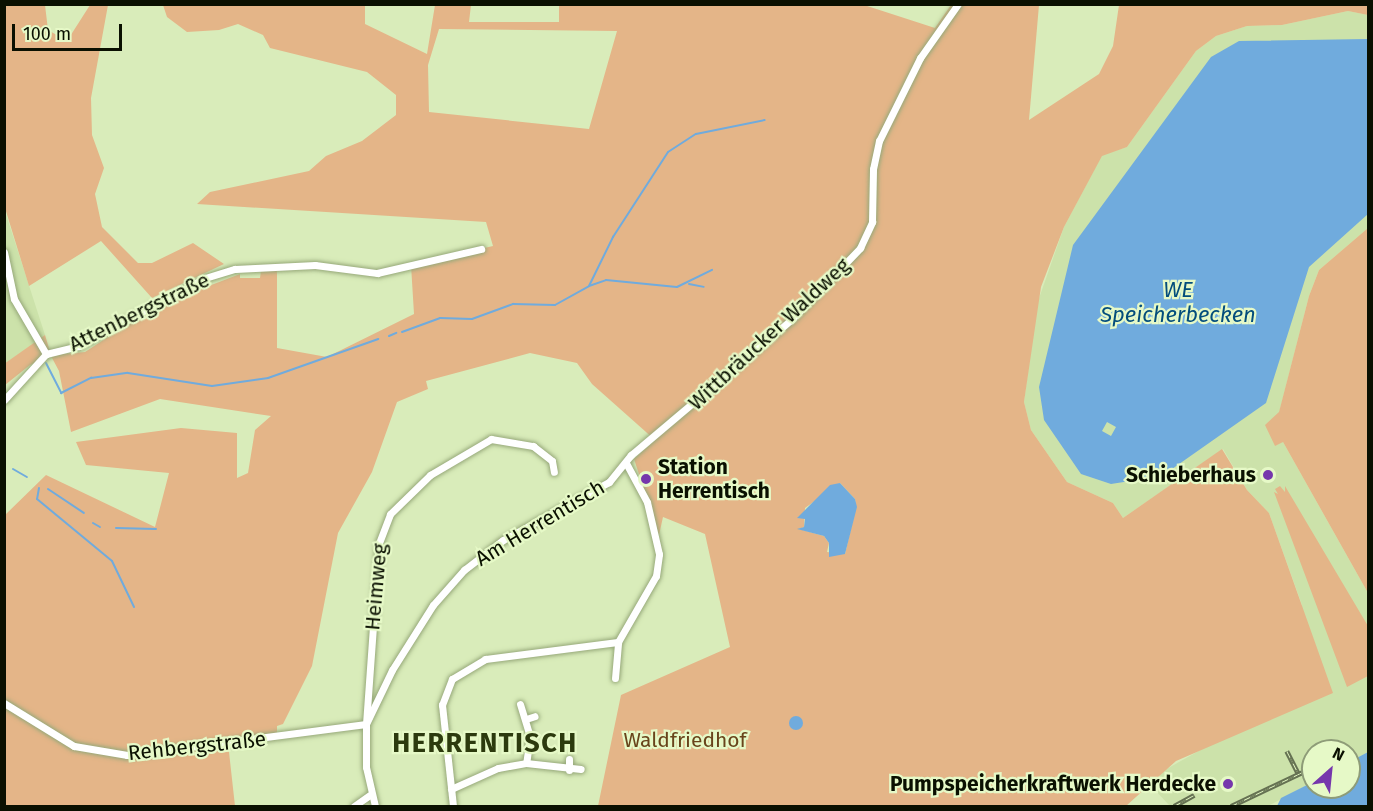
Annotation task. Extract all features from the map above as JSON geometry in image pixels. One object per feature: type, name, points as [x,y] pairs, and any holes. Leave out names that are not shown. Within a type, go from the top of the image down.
[{"type":"street","name":"Wittbräucker Waldweg","points":[[626,463],[634,452],[759,348],[860,248],[872,222],[873,168],[879,141],[920,58],[958,4]]},
{"type":"street","name":"Attenbergstraße","points":[[4,400],[45,354],[79,346],[205,278],[235,269],[315,265],[377,273],[481,249]]},
{"type":"street","name":"Attenbergstraße","points":[[4,252],[14,299],[45,354]]},
{"type":"street","name":"Heimweg","points":[[366,724],[379,543],[390,514],[430,475],[491,439],[513,439],[533,446],[552,462],[554,472]]},
{"type":"street","points":[[615,678],[618,642],[656,576],[659,554],[647,502],[626,463]]},
{"type":"street","name":"Am Herrentisch","points":[[366,724],[404,649],[433,605],[464,570],[503,540],[590,495],[626,463]]},
{"type":"street","points":[[453,807],[442,705],[452,680],[484,659],[618,642]]},
{"type":"street","name":"Rehbergstraße","points":[[4,703],[74,746],[127,755],[366,724]]},
{"type":"street","points":[[520,704],[530,736],[526,763]]},
{"type":"street","points":[[526,719],[535,716]]},
{"type":"street","points":[[366,724],[370,795],[375,807]]},
{"type":"street","points":[[569,759],[569,770]]},
{"type":"street","points":[[451,789],[498,768],[526,763],[569,770],[581,769]]},
{"type":"street","points":[[354,807],[370,795]]},
{"type":"shaded area","name":"WE Speicherbecken","points":[[1348,11],[1368,15],[1368,228],[1319,270],[1309,296],[1279,413],[1283,442],[1368,593],[1368,752],[1361,756],[1361,739],[1301,739],[1301,788],[1268,806],[1170,806],[1152,787],[1163,771],[1204,748],[1302,605],[1269,513],[1247,490],[1223,449],[1123,518],[1113,503],[1067,482],[1031,430],[1024,402],[1037,304],[1064,227],[1102,155],[1127,147],[1196,51],[1216,36],[1247,26],[1282,25]]},
{"type":"shaded area","points":[[4,208],[45,335],[5,364],[4,364]]},
{"type":"green space","name":"Waldfriedhof","points":[[861,4],[935,28],[951,5],[1039,5],[1029,120],[1099,74],[1113,46],[1119,5],[1368,5],[1368,15],[1348,11],[1282,25],[1247,26],[1216,36],[1196,51],[1127,147],[1102,156],[1064,227],[1041,287],[1024,402],[1031,430],[1067,482],[1113,503],[1123,518],[1222,449],[1247,490],[1269,513],[1333,693],[1176,761],[1126,806],[598,806],[621,695],[730,647],[705,534],[663,517],[659,535],[634,459],[655,440],[592,384],[577,363],[530,353],[426,381],[428,389],[397,402],[372,472],[338,533],[312,666],[283,724],[277,726],[277,735],[228,743],[235,806],[5,806],[5,515],[46,475],[155,527],[169,473],[86,465],[76,442],[181,428],[237,433],[237,478],[248,473],[255,430],[271,416],[160,399],[71,432],[59,371],[51,356],[30,365],[5,385],[4,364],[45,335],[51,355],[85,352],[154,307],[240,274],[240,278],[260,278],[261,271],[277,268],[277,348],[327,357],[414,314],[411,265],[493,246],[486,222],[197,204],[210,192],[309,171],[326,156],[362,141],[396,115],[396,95],[367,72],[270,48],[263,35],[238,24],[219,30],[187,32],[167,17],[163,5],[365,5],[365,24],[427,54],[435,5],[471,5],[469,22],[559,22],[559,5]],"holes":[[[439,29],[617,31],[589,129],[429,112],[428,65]],[[840,483],[855,499],[856,507],[845,554],[827,552],[829,543],[824,536],[799,529],[804,527],[805,508]]]},
{"type":"green space","points":[[4,5],[45,5],[48,30],[67,41],[90,5],[108,5],[91,98],[92,135],[104,168],[95,194],[102,227],[138,263],[152,263],[193,243],[224,264],[152,298],[101,241],[29,286],[5,208]]},
{"type":"green space","points":[[1368,228],[1368,593],[1283,442],[1275,446],[1265,425],[1279,412],[1309,296],[1319,270]]},
{"type":"green space","points":[[1280,486],[1285,492],[1285,486],[1368,626],[1368,676],[1347,687],[1274,492],[1278,494],[1275,489]]},
{"type":"water","name":"WE Speicherbecken","points":[[1368,39],[1368,214],[1309,267],[1266,403],[1162,476],[1111,484],[1081,474],[1044,420],[1039,387],[1073,245],[1211,57],[1239,41]],"holes":[[[1107,422],[1116,427],[1111,436],[1102,431]]]},
{"type":"water","points":[[840,483],[855,499],[857,507],[845,554],[829,557],[829,543],[824,536],[797,529],[804,527],[805,519],[797,518],[830,485]]},
{"type":"water","points":[[796,716],[801,718],[803,723],[801,728],[796,730],[791,728],[789,723],[791,718]]},
{"type":"water","points":[[1368,752],[1368,806],[1277,806],[1281,798],[1301,788],[1301,799],[1361,799],[1361,756]]},
{"type":"waterway","points":[[589,286],[613,237],[668,152],[696,134],[765,120]]},
{"type":"waterway","points":[[402,332],[440,318],[472,319],[513,304],[555,305],[589,286],[606,280],[677,287],[712,270]]},
{"type":"waterway","points":[[689,284],[704,287]]},
{"type":"waterway","points":[[389,336],[396,333]]},
{"type":"waterway","points":[[46,363],[61,393],[91,378],[128,373],[212,386],[268,378],[378,339]]},
{"type":"waterway","points":[[13,469],[27,477]]},
{"type":"waterway","points":[[39,488],[37,499],[112,561],[134,607]]},
{"type":"waterway","points":[[48,489],[84,513]]},
{"type":"waterway","points":[[93,523],[100,527]]},
{"type":"waterway","points":[[116,528],[156,529]]},
{"type":"railway","points":[[1287,751],[1300,776]]},
{"type":"railway","points":[[1231,806],[1301,773]]},
{"type":"railway","points":[[1174,806],[1194,795]]},
{"type":"place","name":"Schieberhaus","points":[[1268,475]]},
{"type":"place","name":"Station Herrentisch","points":[[646,479]]},
{"type":"place","name":"Pumpspeicherkraftwerk Herdecke","points":[[1228,784]]},
{"type":"district","name":"HERRENTISCH","points":[[485,744]]}]
